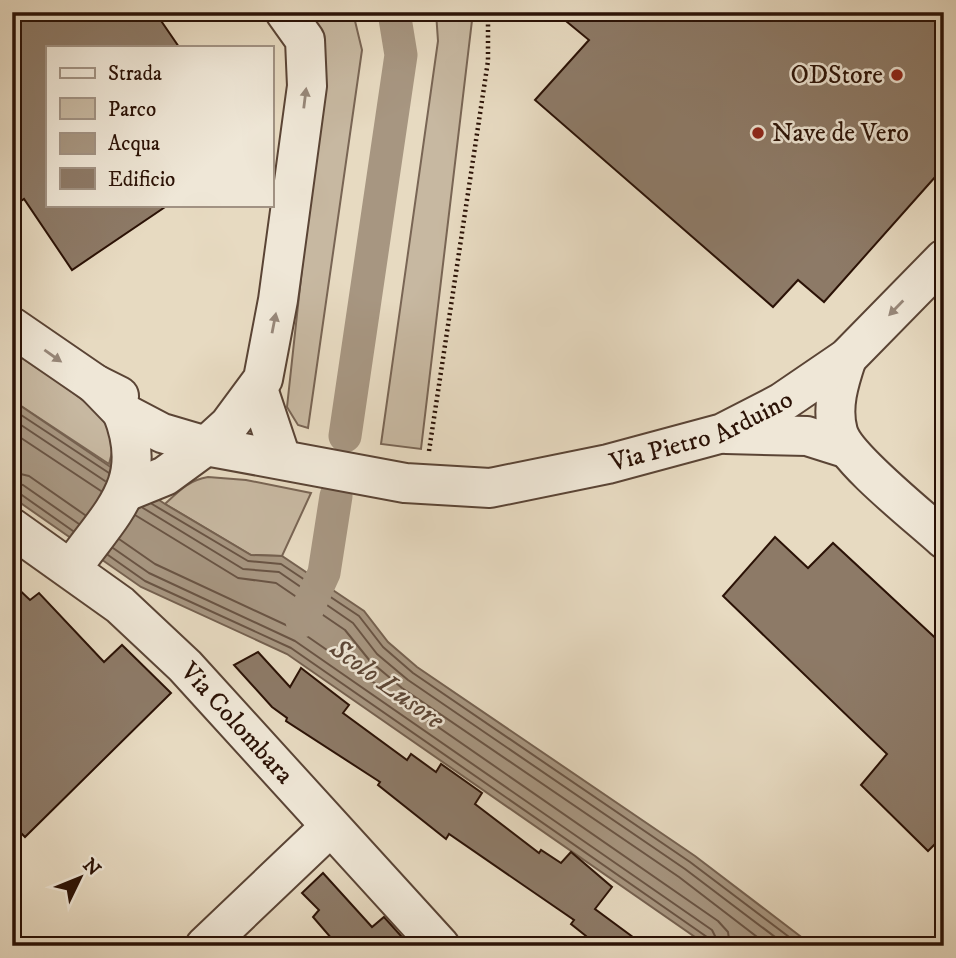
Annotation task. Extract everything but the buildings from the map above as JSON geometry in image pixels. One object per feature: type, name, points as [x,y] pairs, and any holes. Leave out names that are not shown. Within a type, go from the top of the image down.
[{"type":"street","points":[[131,472],[164,476],[206,446],[229,425],[263,379],[278,300],[307,86],[306,40],[285,12]]},
{"type":"street","name":"Via Pietro Arduino","points":[[122,412],[162,433],[206,446],[287,460],[417,472],[490,488],[598,467],[723,433],[781,402],[847,358],[944,260]]},
{"type":"street","points":[[12,327],[95,384],[156,416],[180,422],[201,420],[251,396]]},
{"type":"street","points":[[846,449],[836,415],[837,386],[847,358]]},
{"type":"street","points":[[79,556],[131,472],[122,412],[95,384]]},
{"type":"street","points":[[251,396],[287,460]]},
{"type":"street","points":[[723,433],[807,436],[846,449],[944,539]]},
{"type":"street","name":"Via Colombara","points":[[12,528],[79,556],[120,606],[185,666],[440,946]]},
{"type":"street","points":[[205,946],[330,827]]},
{"type":"path","points":[[417,472],[488,61],[488,12]]},
{"type":"green space","points":[[312,12],[348,12],[355,21],[362,50],[308,428],[298,425],[287,407],[325,56],[323,39]]},
{"type":"green space","points":[[436,12],[473,12],[421,449],[381,444],[438,41]]},
{"type":"green space","points":[[12,351],[97,413],[113,437],[109,464],[12,400]]},
{"type":"green space","points":[[208,477],[246,480],[311,493],[282,556],[251,555],[165,504],[190,483]]},
{"type":"water","name":"Scolo Lusore","points":[[12,400],[165,504],[251,555],[282,556],[364,611],[388,642],[417,667],[695,856],[813,946],[708,946],[287,654],[141,587],[12,497]]},
{"type":"waterway","points":[[345,436],[401,55],[394,12]]},
{"type":"waterway","points":[[302,621],[324,573],[336,496]]},
{"type":"place","name":"ODStore","points":[[897,75]]},
{"type":"place","name":"Nave de Vero","points":[[758,133]]}]
